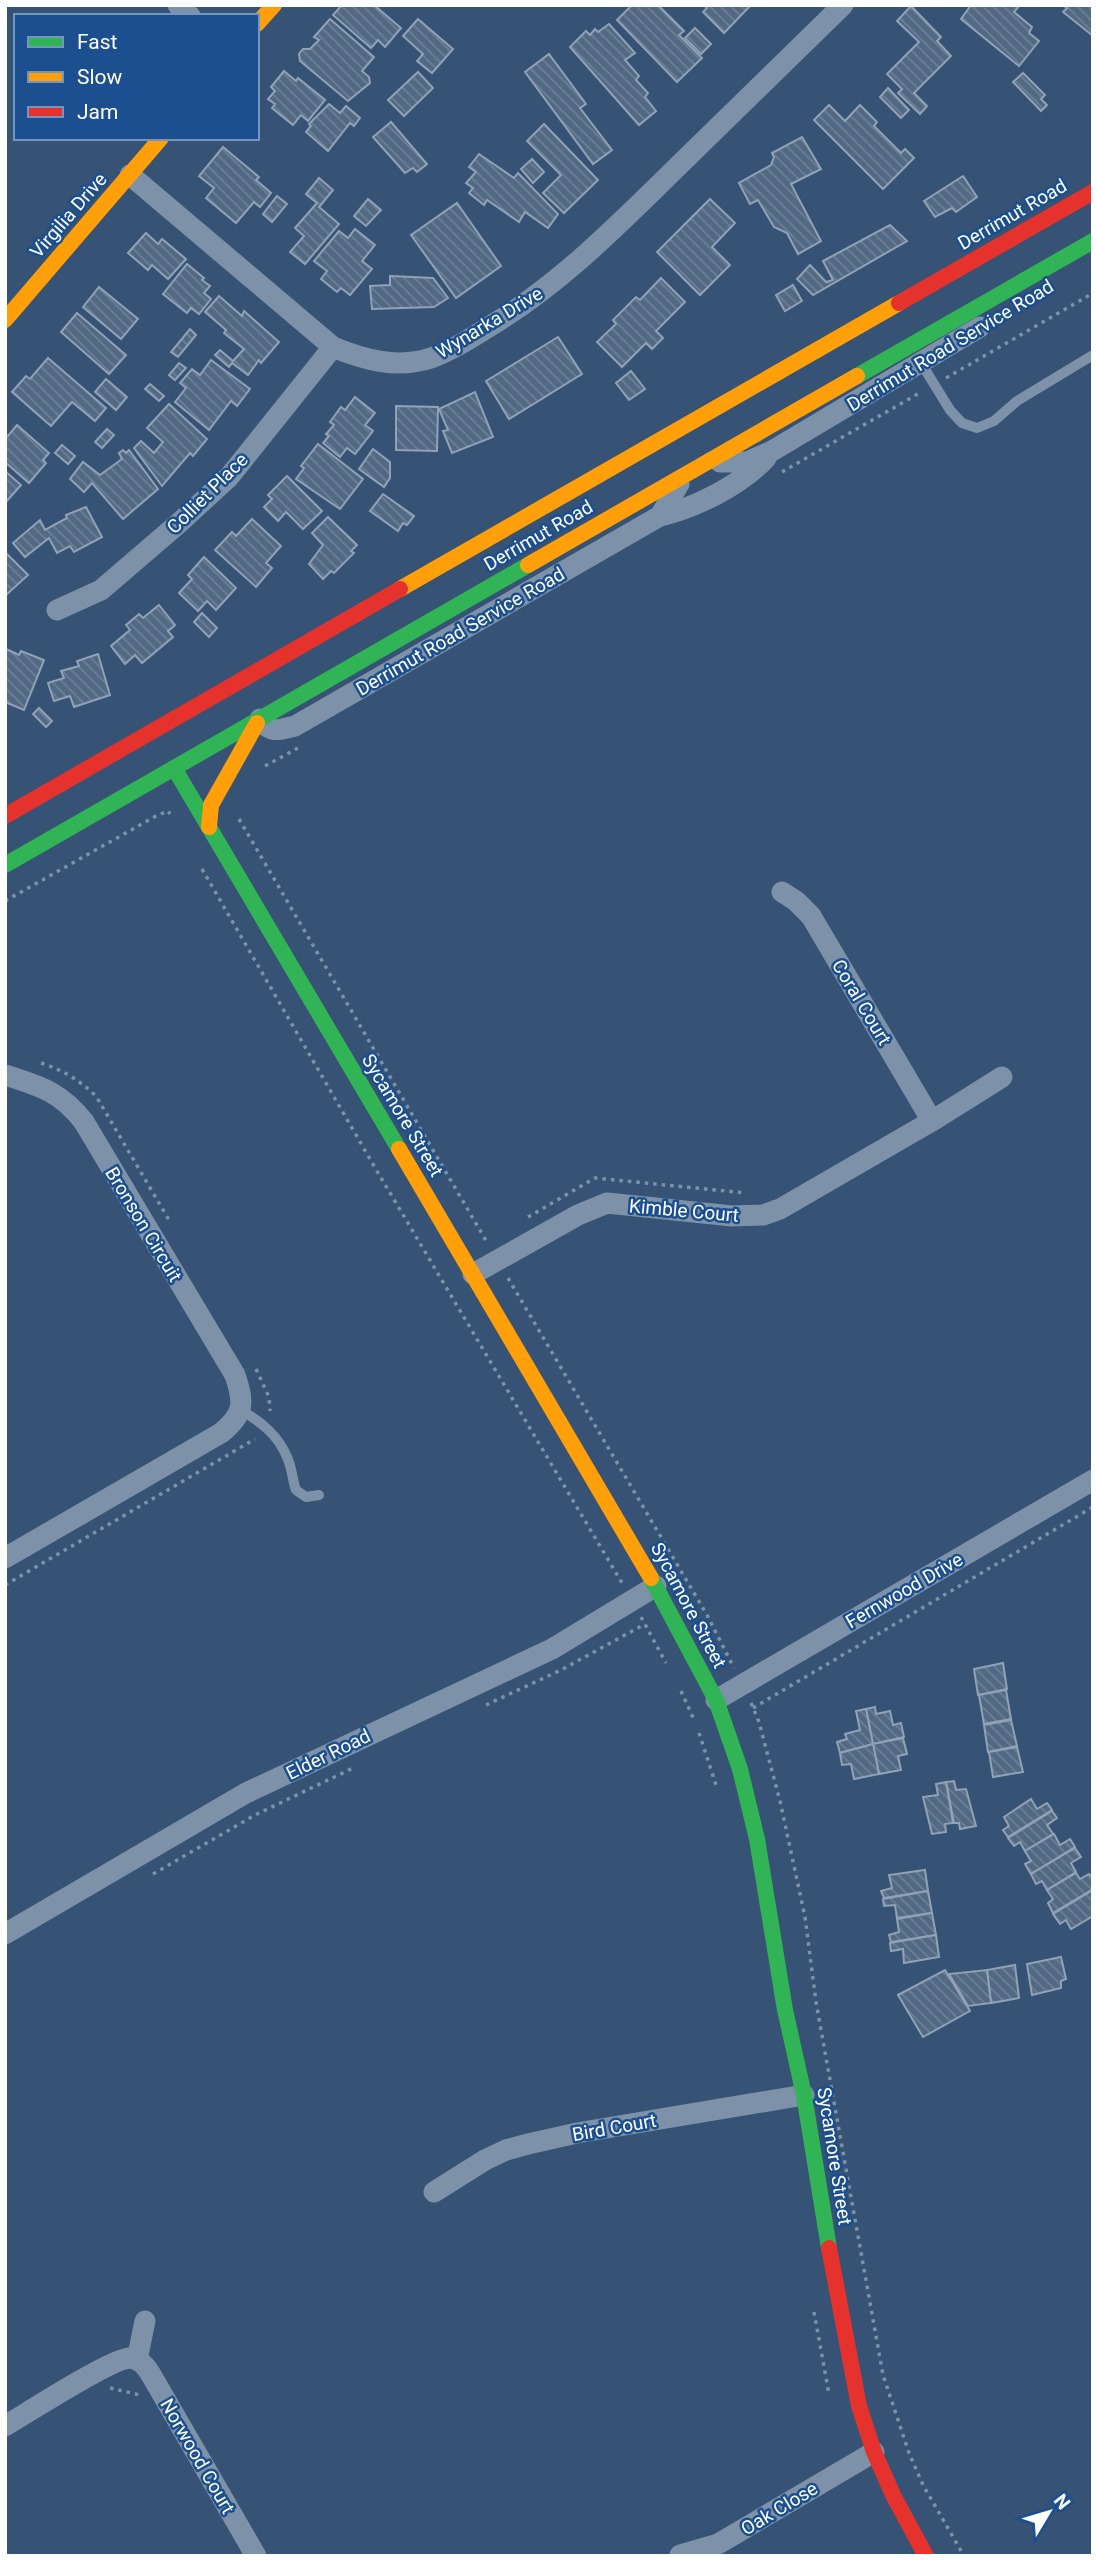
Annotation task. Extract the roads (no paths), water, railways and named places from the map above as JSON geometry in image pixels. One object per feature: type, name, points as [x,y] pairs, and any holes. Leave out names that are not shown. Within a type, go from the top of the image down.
[{"type":"main road","points":[[259,22],[274,5]]},
{"type":"main road","name":"Virgilia Drive","points":[[5,320],[160,140]]},
{"type":"main road","name":"Derrimut Road","points":[[5,865],[163,750],[476,547],[1093,192]]},
{"type":"main road","name":"Derrimut Road","points":[[5,816],[163,750],[260,719],[1093,241]]},
{"type":"main road","points":[[476,547],[495,562],[512,562],[550,552]]},
{"type":"main road","points":[[209,827],[211,805],[237,755],[260,719]]},
{"type":"main road","name":"Sycamore Street","points":[[163,750],[656,1586],[716,1700],[740,1769],[757,1839],[785,2010],[804,2095],[859,2406],[874,2452],[893,2495],[926,2556]]},
{"type":"street","name":"Wynarka Drive","points":[[131,176],[333,347],[381,363],[430,358],[468,340],[523,307],[584,258],[844,5]]},
{"type":"street","name":"Derrimut Road Service Road","points":[[706,463],[747,462],[772,451],[1093,259]]},
{"type":"street","name":"Colliet Place","points":[[57,610],[102,590],[229,477],[333,347]]},
{"type":"street","name":"Derrimut Road Service Road","points":[[260,719],[266,727],[276,731],[295,726],[660,516],[685,510],[739,480],[772,451]]},
{"type":"street","name":"Derrimut Road Service Road","points":[[660,516],[683,476]]},
{"type":"street","name":"Coral Court","points":[[782,892],[811,916],[932,1121]]},
{"type":"street","name":"Bronson Circuit","points":[[5,1075],[58,1095],[72,1106],[84,1122],[235,1375],[241,1393],[241,1410]]},
{"type":"street","name":"Kimble Court","points":[[473,1274],[578,1215],[607,1203],[732,1216],[763,1215],[805,1196],[1002,1077]]},
{"type":"street","points":[[5,1558],[221,1433],[234,1423],[241,1410]]},
{"type":"street","name":"Fernwood Drive","points":[[716,1700],[1093,1480]]},
{"type":"street","name":"Elder Road","points":[[5,1934],[246,1793],[552,1649],[656,1586]]},
{"type":"street","name":"Bird Court","points":[[434,2192],[485,2160],[528,2144],[577,2133],[804,2095]]},
{"type":"street","points":[[5,2426],[107,2367],[128,2358],[137,2360],[145,2320]]},
{"type":"street","name":"Norwood Court","points":[[137,2360],[150,2373],[256,2556]]},
{"type":"street","name":"Oak Close","points":[[680,2555],[719,2544],[874,2452]]},
{"type":"lane","points":[[921,363],[962,423],[977,428],[994,421],[1017,401],[1093,355]]},
{"type":"lane","points":[[241,1410],[265,1426],[279,1440],[289,1460],[296,1490],[306,1497],[319,1495]]}]
